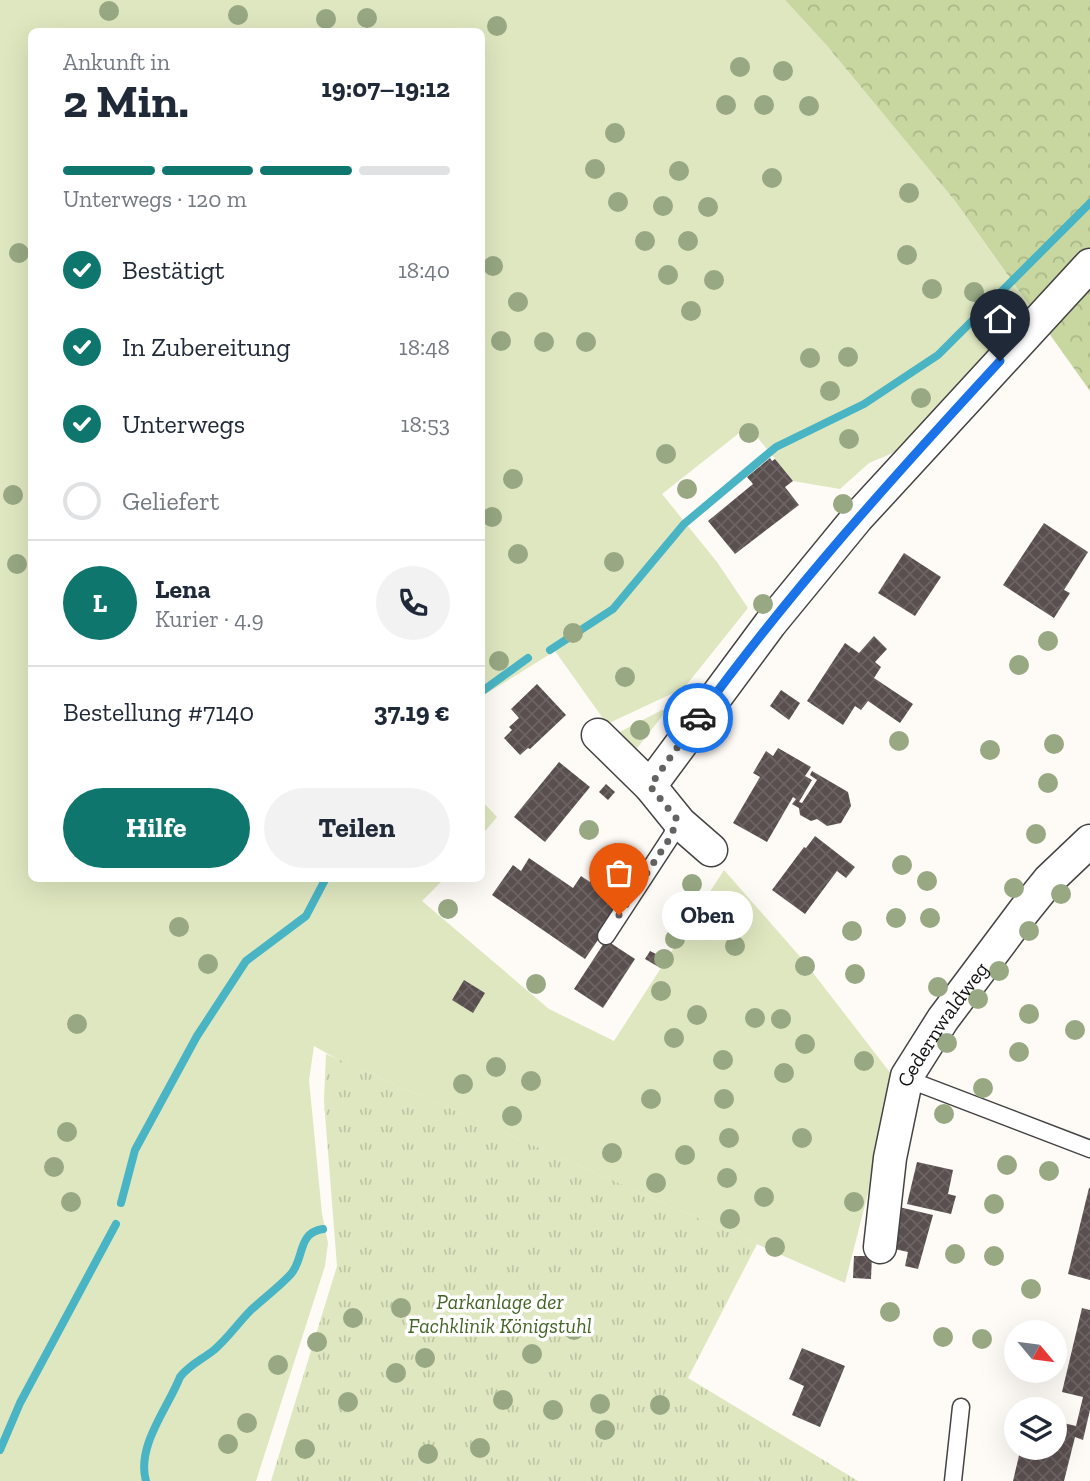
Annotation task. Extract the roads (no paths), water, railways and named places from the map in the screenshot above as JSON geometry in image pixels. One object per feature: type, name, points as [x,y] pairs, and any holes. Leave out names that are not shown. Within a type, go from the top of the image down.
[{"type":"street","points":[[650,786],[770,624],[857,518],[1090,265]]},
{"type":"street","points":[[598,736],[650,786],[676,818],[711,850]]},
{"type":"street","name":"Cedernwaldweg","points":[[880,1247],[890,1158],[907,1076],[943,1019],[1024,911],[1049,880],[1090,841]]},
{"type":"lane","points":[[606,936],[672,835],[676,818]]},
{"type":"lane","points":[[907,1076],[915,1082],[1090,1149]]},
{"type":"lane","points":[[953,1481],[961,1406]]},
{"type":"waterway","points":[[550,650],[613,609],[684,524],[776,447],[864,404],[938,355],[1090,203]]},
{"type":"waterway","points":[[485,689],[528,658]]},
{"type":"waterway","points":[[121,1203],[135,1150],[197,1036],[246,961],[306,916],[324,882]]},
{"type":"waterway","points":[[0,1450],[20,1403],[116,1224]]},
{"type":"waterway","points":[[146,1481],[145,1454],[149,1441],[180,1377],[219,1345],[251,1310],[291,1274],[309,1235],[323,1229]]},
{"type":"place","name":"Oben","points":[[619,915]]},
{"type":"park label","name":"Parkanlage der Fachklinik Königstuhl","points":[[500,1314]]}]
